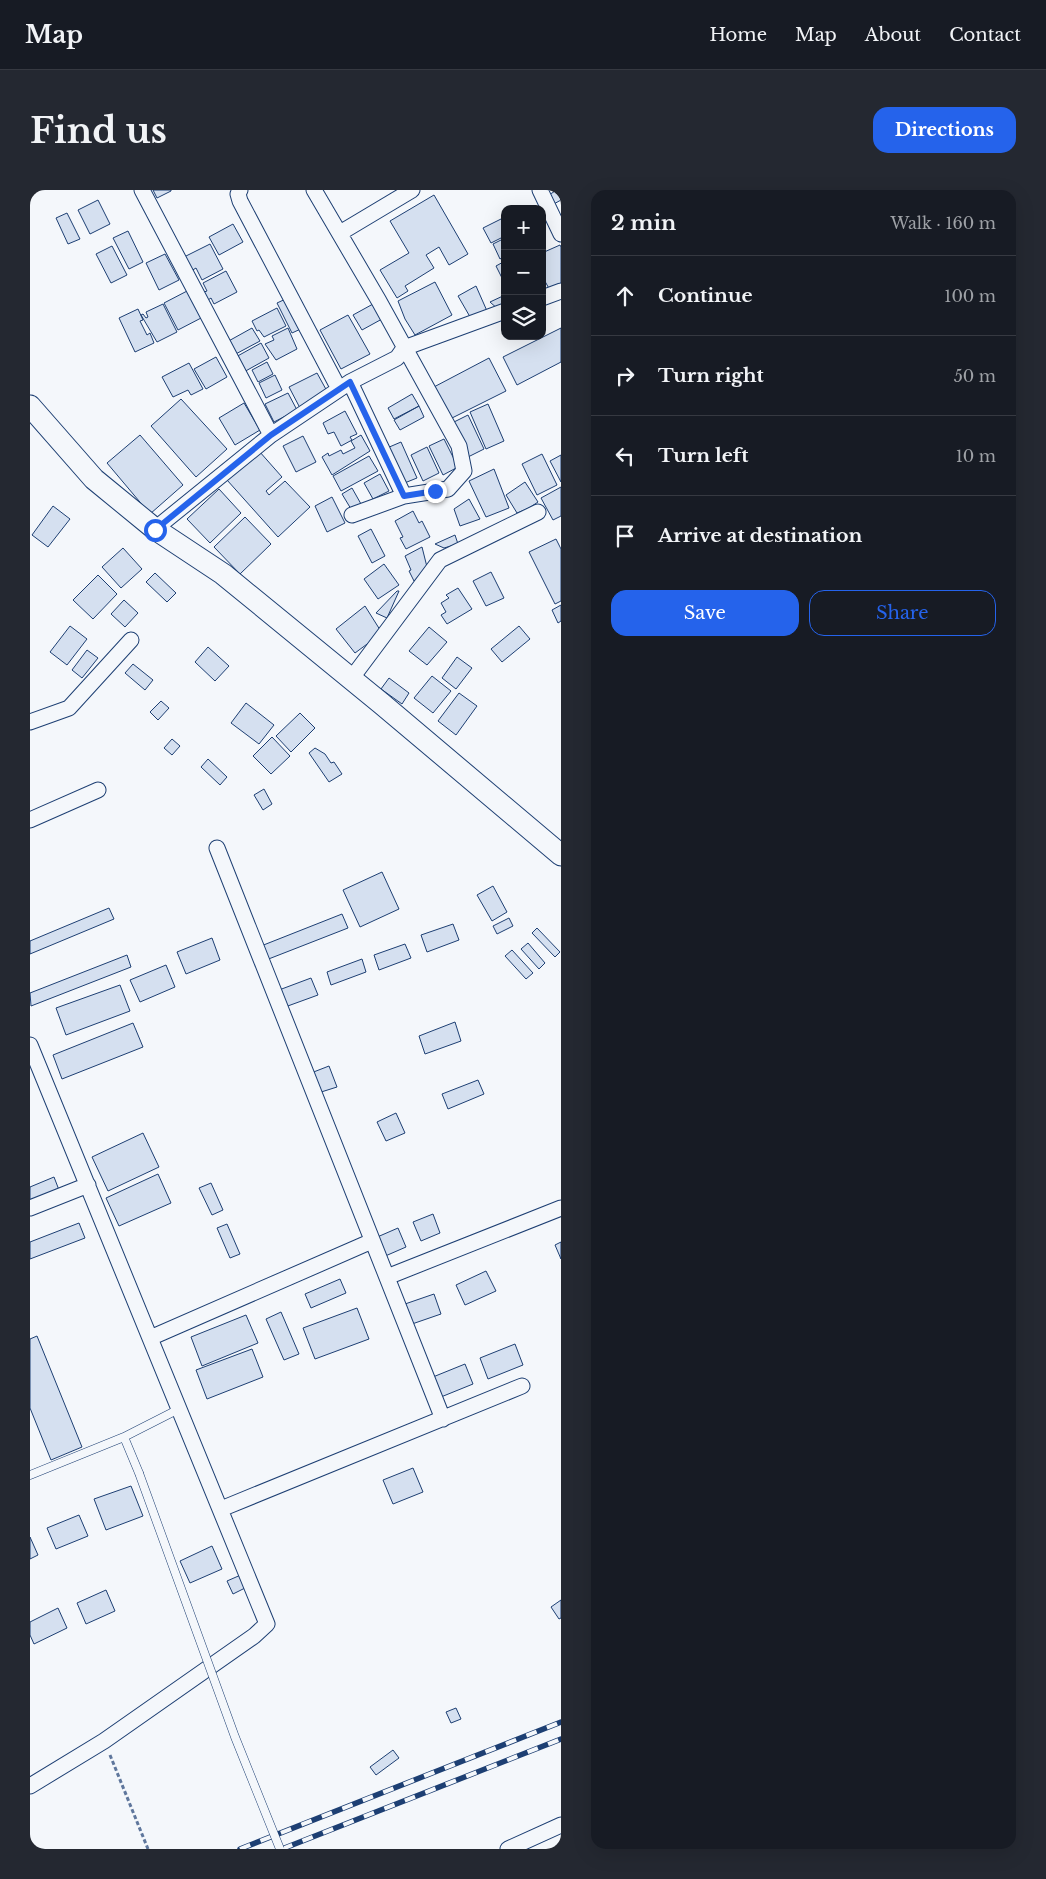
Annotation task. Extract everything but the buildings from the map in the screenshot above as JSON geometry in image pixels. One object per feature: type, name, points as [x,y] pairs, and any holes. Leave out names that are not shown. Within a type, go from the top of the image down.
[{"type":"street","points":[[142,190],[271,435]]},
{"type":"street","points":[[240,190],[238,194],[240,202],[344,385],[404,496]]},
{"type":"street","points":[[314,190],[380,301],[459,446],[464,470],[448,489],[404,496],[352,514]]},
{"type":"street","points":[[340,233],[412,190]]},
{"type":"street","points":[[540,190],[561,234]]},
{"type":"street","points":[[546,297],[561,291]]},
{"type":"street","points":[[155,530],[271,435],[344,385],[397,358],[404,348],[501,312]]},
{"type":"street","points":[[30,406],[94,479],[155,530],[223,574],[561,855]]},
{"type":"street","points":[[351,679],[440,560],[538,512]]},
{"type":"street","points":[[30,722],[69,708],[131,640]]},
{"type":"street","points":[[30,820],[98,790]]},
{"type":"street","points":[[218,848],[442,1419]]},
{"type":"street","points":[[30,1045],[268,1624],[254,1636],[104,1741],[30,1786]]},
{"type":"street","points":[[30,1208],[88,1185]]},
{"type":"street","points":[[387,1277],[561,1208]]},
{"type":"street","points":[[150,1338],[372,1241]]},
{"type":"street","points":[[221,1509],[522,1386]]},
{"type":"street","points":[[508,1849],[561,1825]]},
{"type":"lane","points":[[30,1475],[124,1437],[179,1409]]},
{"type":"lane","points":[[124,1437],[235,1737],[280,1849]]},
{"type":"path","points":[[104,1741],[148,1849]]},
{"type":"railway","points":[[240,1849],[561,1722]]},
{"type":"railway","points":[[282,1849],[561,1739]]},
{"type":"route","points":[[155,530],[271,435],[350,382],[404,496],[419,492],[435,491]]}]
